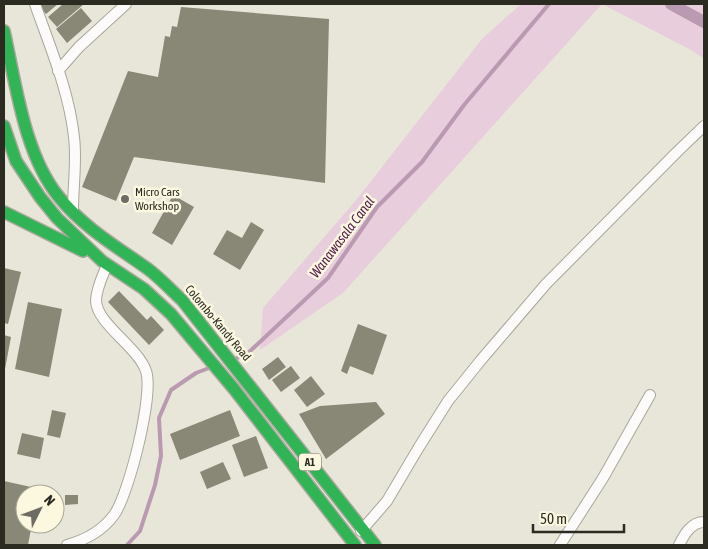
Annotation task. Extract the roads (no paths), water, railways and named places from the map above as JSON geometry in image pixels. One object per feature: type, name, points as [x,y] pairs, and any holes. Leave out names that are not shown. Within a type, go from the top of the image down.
[{"type":"highway","name":"Colombo-Kandy Road","points":[[4,31],[13,65],[23,121],[42,171],[59,197],[89,227],[168,286],[218,344],[375,545]]},
{"type":"highway","name":"A1","points":[[23,121],[4,125],[5,138],[16,161],[40,197],[57,218],[104,263],[130,278],[171,314],[234,389],[353,543]]},
{"type":"highway","points":[[5,138],[28,136]]},
{"type":"highway","points":[[4,212],[104,263]]},
{"type":"street","points":[[36,4],[58,71],[74,136],[73,211]]},
{"type":"street","points":[[58,71],[79,47],[126,4]]},
{"type":"street","points":[[353,543],[387,502],[443,409],[481,360],[546,284],[704,126]]},
{"type":"street","points":[[67,545],[96,532],[114,515],[125,494],[133,468],[149,387],[146,372],[133,349],[113,330],[99,312],[96,301],[104,263]]},
{"type":"street","points":[[560,545],[603,478],[650,395]]},
{"type":"street","points":[[679,545],[690,528],[698,522],[704,522]]},
{"type":"waterway","name":"Wanawasala Canal","points":[[237,358],[247,354],[328,278],[377,207],[422,162],[464,105],[549,4]]},
{"type":"waterway","points":[[671,4],[704,22]]},
{"type":"waterway","name":"Wanawasala Canal","points":[[127,545],[140,531],[155,485],[161,456],[159,418],[171,390],[196,373],[209,368]]},
{"type":"place","name":"Micro Cars Workshop","points":[[125,199]]}]
